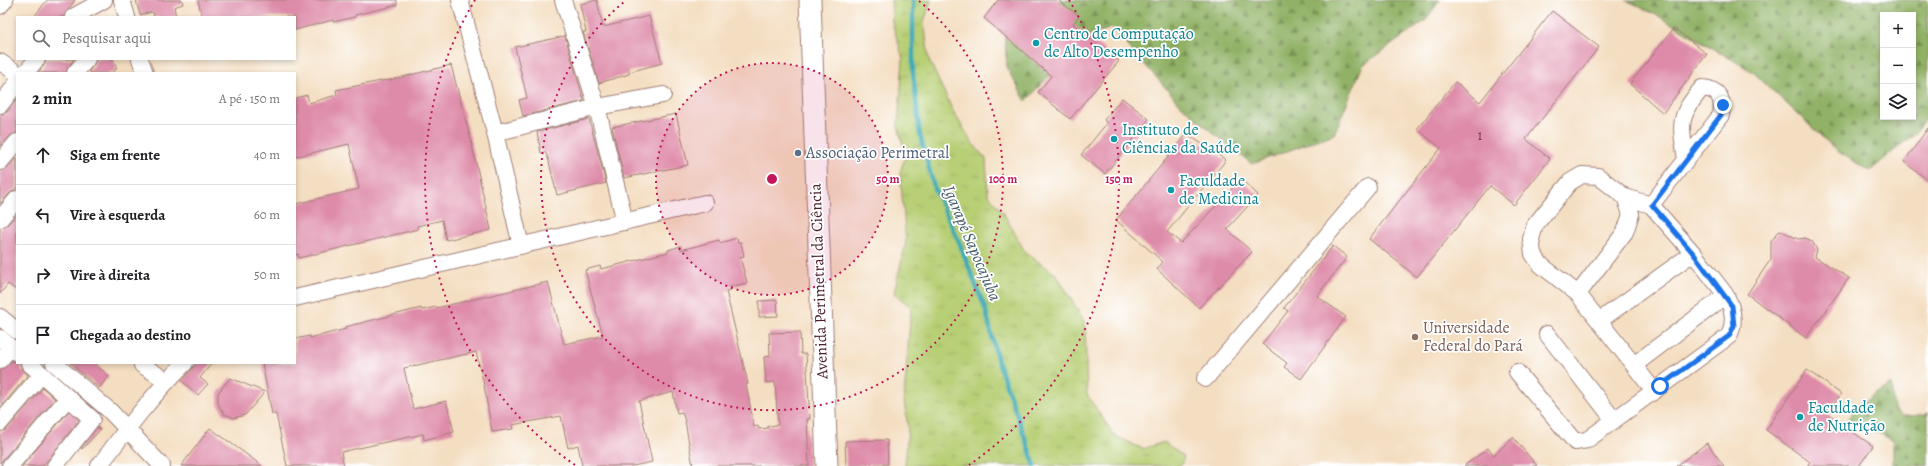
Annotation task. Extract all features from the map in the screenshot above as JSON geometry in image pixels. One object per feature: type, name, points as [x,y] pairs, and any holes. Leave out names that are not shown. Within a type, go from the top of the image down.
[{"type":"main road","name":"Avenida Perimetral da Ciência","points":[[810,0],[827,466]]},
{"type":"street","points":[[0,6],[5,0]]},
{"type":"street","points":[[75,16],[104,0]]},
{"type":"street","points":[[122,0],[127,16]]},
{"type":"street","points":[[460,0],[521,246]]},
{"type":"street","points":[[563,0],[597,107],[625,222]]},
{"type":"street","points":[[26,72],[36,60]]},
{"type":"street","points":[[76,72],[86,60]]},
{"type":"street","points":[[140,60],[145,72]]},
{"type":"street","points":[[0,62],[16,73]]},
{"type":"street","points":[[0,104],[16,84]]},
{"type":"street","points":[[494,133],[597,107],[663,95]]},
{"type":"street","points":[[0,162],[16,143]]},
{"type":"street","points":[[1652,205],[1686,159]]},
{"type":"street","points":[[1517,372],[1575,442],[1587,440],[1614,420],[1654,391],[1729,336],[1734,326],[1732,306],[1725,294],[1693,253],[1652,205],[1625,197],[1598,176],[1582,176],[1570,182],[1535,225],[1531,239],[1533,254],[1541,265],[1578,294],[1654,391]]},
{"type":"street","points":[[1204,379],[1368,187]]},
{"type":"street","points":[[1578,294],[1625,232],[1631,214],[1625,197]]},
{"type":"street","points":[[296,298],[705,203]]},
{"type":"street","points":[[0,219],[15,204]]},
{"type":"street","points":[[1599,322],[1693,253]]},
{"type":"street","points":[[1634,364],[1712,306],[1725,294]]},
{"type":"street","points":[[0,316],[16,330]]},
{"type":"street","points":[[1546,334],[1614,420]]},
{"type":"street","points":[[0,360],[9,346]]},
{"type":"street","points":[[30,364],[92,419],[55,466]]},
{"type":"street","points":[[55,364],[127,428],[162,466]]},
{"type":"street","points":[[99,466],[127,428],[166,381],[184,364]]},
{"type":"street","points":[[142,365],[166,381]]},
{"type":"street","points":[[0,424],[42,374]]},
{"type":"street","points":[[10,466],[68,398]]},
{"type":"green space","points":[[891,0],[931,0],[924,22],[929,60],[953,111],[972,143],[986,159],[988,194],[1004,214],[1025,252],[1057,275],[1085,323],[1087,395],[1114,435],[1143,449],[1164,442],[1184,457],[1181,466],[905,466],[908,428],[904,400],[911,307],[894,293],[906,242],[900,172],[906,155],[898,127],[903,59],[892,22]]},
{"type":"green space","points":[[1002,0],[1440,0],[1425,21],[1363,65],[1334,134],[1252,164],[1226,144],[1181,105],[1112,28],[1084,37],[1026,101],[1007,69]]},
{"type":"green space","points":[[1626,0],[1928,0],[1928,116],[1914,134],[1870,171],[1837,151],[1753,72],[1662,18]]},
{"type":"green space","points":[[1891,384],[1894,409],[1902,416],[1926,415],[1928,412],[1928,466],[1893,466],[1893,440],[1847,419],[1860,404]]},
{"type":"building","points":[[47,0],[75,0],[64,16],[35,16]]},
{"type":"building","points":[[136,0],[182,0],[183,4],[174,7],[176,16],[154,16],[153,12],[140,15]]},
{"type":"building","points":[[198,0],[397,0],[397,5],[355,15],[355,17],[333,22],[333,20],[296,30],[296,16],[202,16]]},
{"type":"building","points":[[597,0],[603,27],[649,16],[662,63],[629,72],[629,74],[599,83],[583,32],[586,32],[580,4]]},
{"type":"building","points":[[998,0],[1058,0],[1079,16],[1073,24],[1119,61],[1070,119],[1038,92],[1051,76],[984,18]]},
{"type":"building","points":[[1552,11],[1599,47],[1526,139],[1550,159],[1514,205],[1490,186],[1417,277],[1369,239],[1441,148],[1417,129],[1455,82],[1480,102]]},
{"type":"building","points":[[1674,28],[1707,54],[1663,113],[1630,84]]},
{"type":"building","points":[[565,36],[584,101],[523,116],[519,100],[527,98],[515,47]]},
{"type":"building","points":[[46,60],[73,60],[66,72],[39,72]]},
{"type":"building","points":[[96,60],[113,60],[117,69],[113,70],[114,72],[90,72]]},
{"type":"building","points":[[451,65],[472,145],[491,230],[446,240],[442,220],[417,226],[418,229],[299,258],[298,254],[296,255],[296,204],[359,189],[349,144],[296,157],[296,98],[307,95],[309,103],[337,95],[336,90],[386,81]]},
{"type":"building","name":"Instituto de Ciências da Saúde","points":[[1122,98],[1149,119],[1105,174],[1081,155],[1107,123],[1104,120]]},
{"type":"building","points":[[16,100],[16,133],[10,136],[0,147],[0,116],[8,111]]},
{"type":"building","points":[[676,114],[688,165],[624,178],[612,127]]},
{"type":"building","points":[[589,119],[606,183],[557,195],[548,158],[545,152],[541,153],[537,132]]},
{"type":"building","points":[[1928,128],[1928,180],[1904,162]]},
{"type":"building","points":[[1187,134],[1226,160],[1167,232],[1181,243],[1241,179],[1258,195],[1227,229],[1252,252],[1199,308],[1157,269],[1163,262],[1116,220]]},
{"type":"building","points":[[16,158],[16,189],[0,204],[0,171],[7,168]]},
{"type":"building","points":[[15,216],[16,217],[16,290],[8,284],[0,294],[0,228],[7,225]]},
{"type":"building","points":[[1780,230],[1798,239],[1805,238],[1812,241],[1817,250],[1815,257],[1849,278],[1806,338],[1747,294],[1771,259],[1771,241]]},
{"type":"building","points":[[737,238],[738,243],[741,242],[744,256],[740,257],[747,283],[730,287],[731,290],[726,291],[748,384],[746,384],[754,427],[758,426],[759,429],[778,425],[775,382],[766,383],[764,357],[770,356],[769,333],[800,332],[801,354],[806,354],[810,419],[807,419],[809,466],[693,466],[685,421],[682,412],[677,413],[673,392],[639,401],[652,462],[633,466],[582,466],[578,445],[568,448],[561,416],[512,425],[513,429],[492,432],[484,385],[476,352],[404,368],[413,409],[446,401],[454,432],[424,440],[423,434],[341,452],[344,466],[287,466],[276,414],[272,414],[262,364],[296,364],[296,339],[310,336],[310,338],[346,329],[345,327],[421,308],[422,310],[436,308],[548,282],[564,344],[603,336],[585,270],[600,266],[601,269],[668,252],[668,250],[681,246],[681,250],[719,240],[720,243]]},
{"type":"building","points":[[1333,246],[1347,257],[1317,296],[1346,317],[1301,379],[1284,367],[1287,363],[1262,344],[1288,311],[1284,308]]},
{"type":"building","points":[[777,300],[778,316],[759,317],[759,301]]},
{"type":"building","points":[[12,361],[16,362],[16,364],[20,364],[22,370],[28,375],[0,408],[0,371]]},
{"type":"building","points":[[71,364],[95,364],[109,376],[99,388]]},
{"type":"building","points":[[196,364],[211,364],[200,378],[208,384],[198,395],[182,381]]},
{"type":"building","points":[[1807,370],[1841,394],[1827,414],[1873,446],[1859,466],[1807,466],[1810,462],[1766,430]]},
{"type":"building","points":[[230,378],[265,392],[245,415],[234,418],[224,414],[218,404],[218,393]]},
{"type":"building","points":[[43,388],[55,399],[0,463],[0,432],[7,429]]},
{"type":"building","points":[[69,411],[79,420],[43,466],[22,466]]},
{"type":"building","points":[[97,427],[100,430],[82,449],[81,448]]},
{"type":"building","points":[[210,428],[246,454],[262,466],[181,466]]},
{"type":"building","points":[[1513,437],[1537,466],[1464,466],[1488,448],[1494,455]]},
{"type":"building","points":[[887,440],[888,464],[846,466],[845,441]]},
{"type":"building","points":[[1707,443],[1724,466],[1676,466]]},
{"type":"waterway","name":"Igarapé Sapocajuba","points":[[913,0],[913,73],[920,135],[934,187],[959,242],[986,311],[998,362],[1035,466]]},
{"type":"place","name":"Centro de Computação de Alto Desempenho","points":[[1036,43]]},
{"type":"place","name":"Instituto de Ciências da Saúde","points":[[1114,139]]},
{"type":"place","name":"Associação Perimetral","points":[[798,153]]},
{"type":"place","name":"Faculdade de Medicina","points":[[1171,190]]},
{"type":"place","name":"Universidade Federal do Pará","points":[[1415,337]]},
{"type":"place","name":"Faculdade de Nutrição","points":[[1800,417]]},
{"type":"route","points":[[1660,386],[1729,336],[1734,326],[1732,306],[1725,294],[1693,253],[1652,205],[1655,199],[1721,115],[1723,105]]}]
